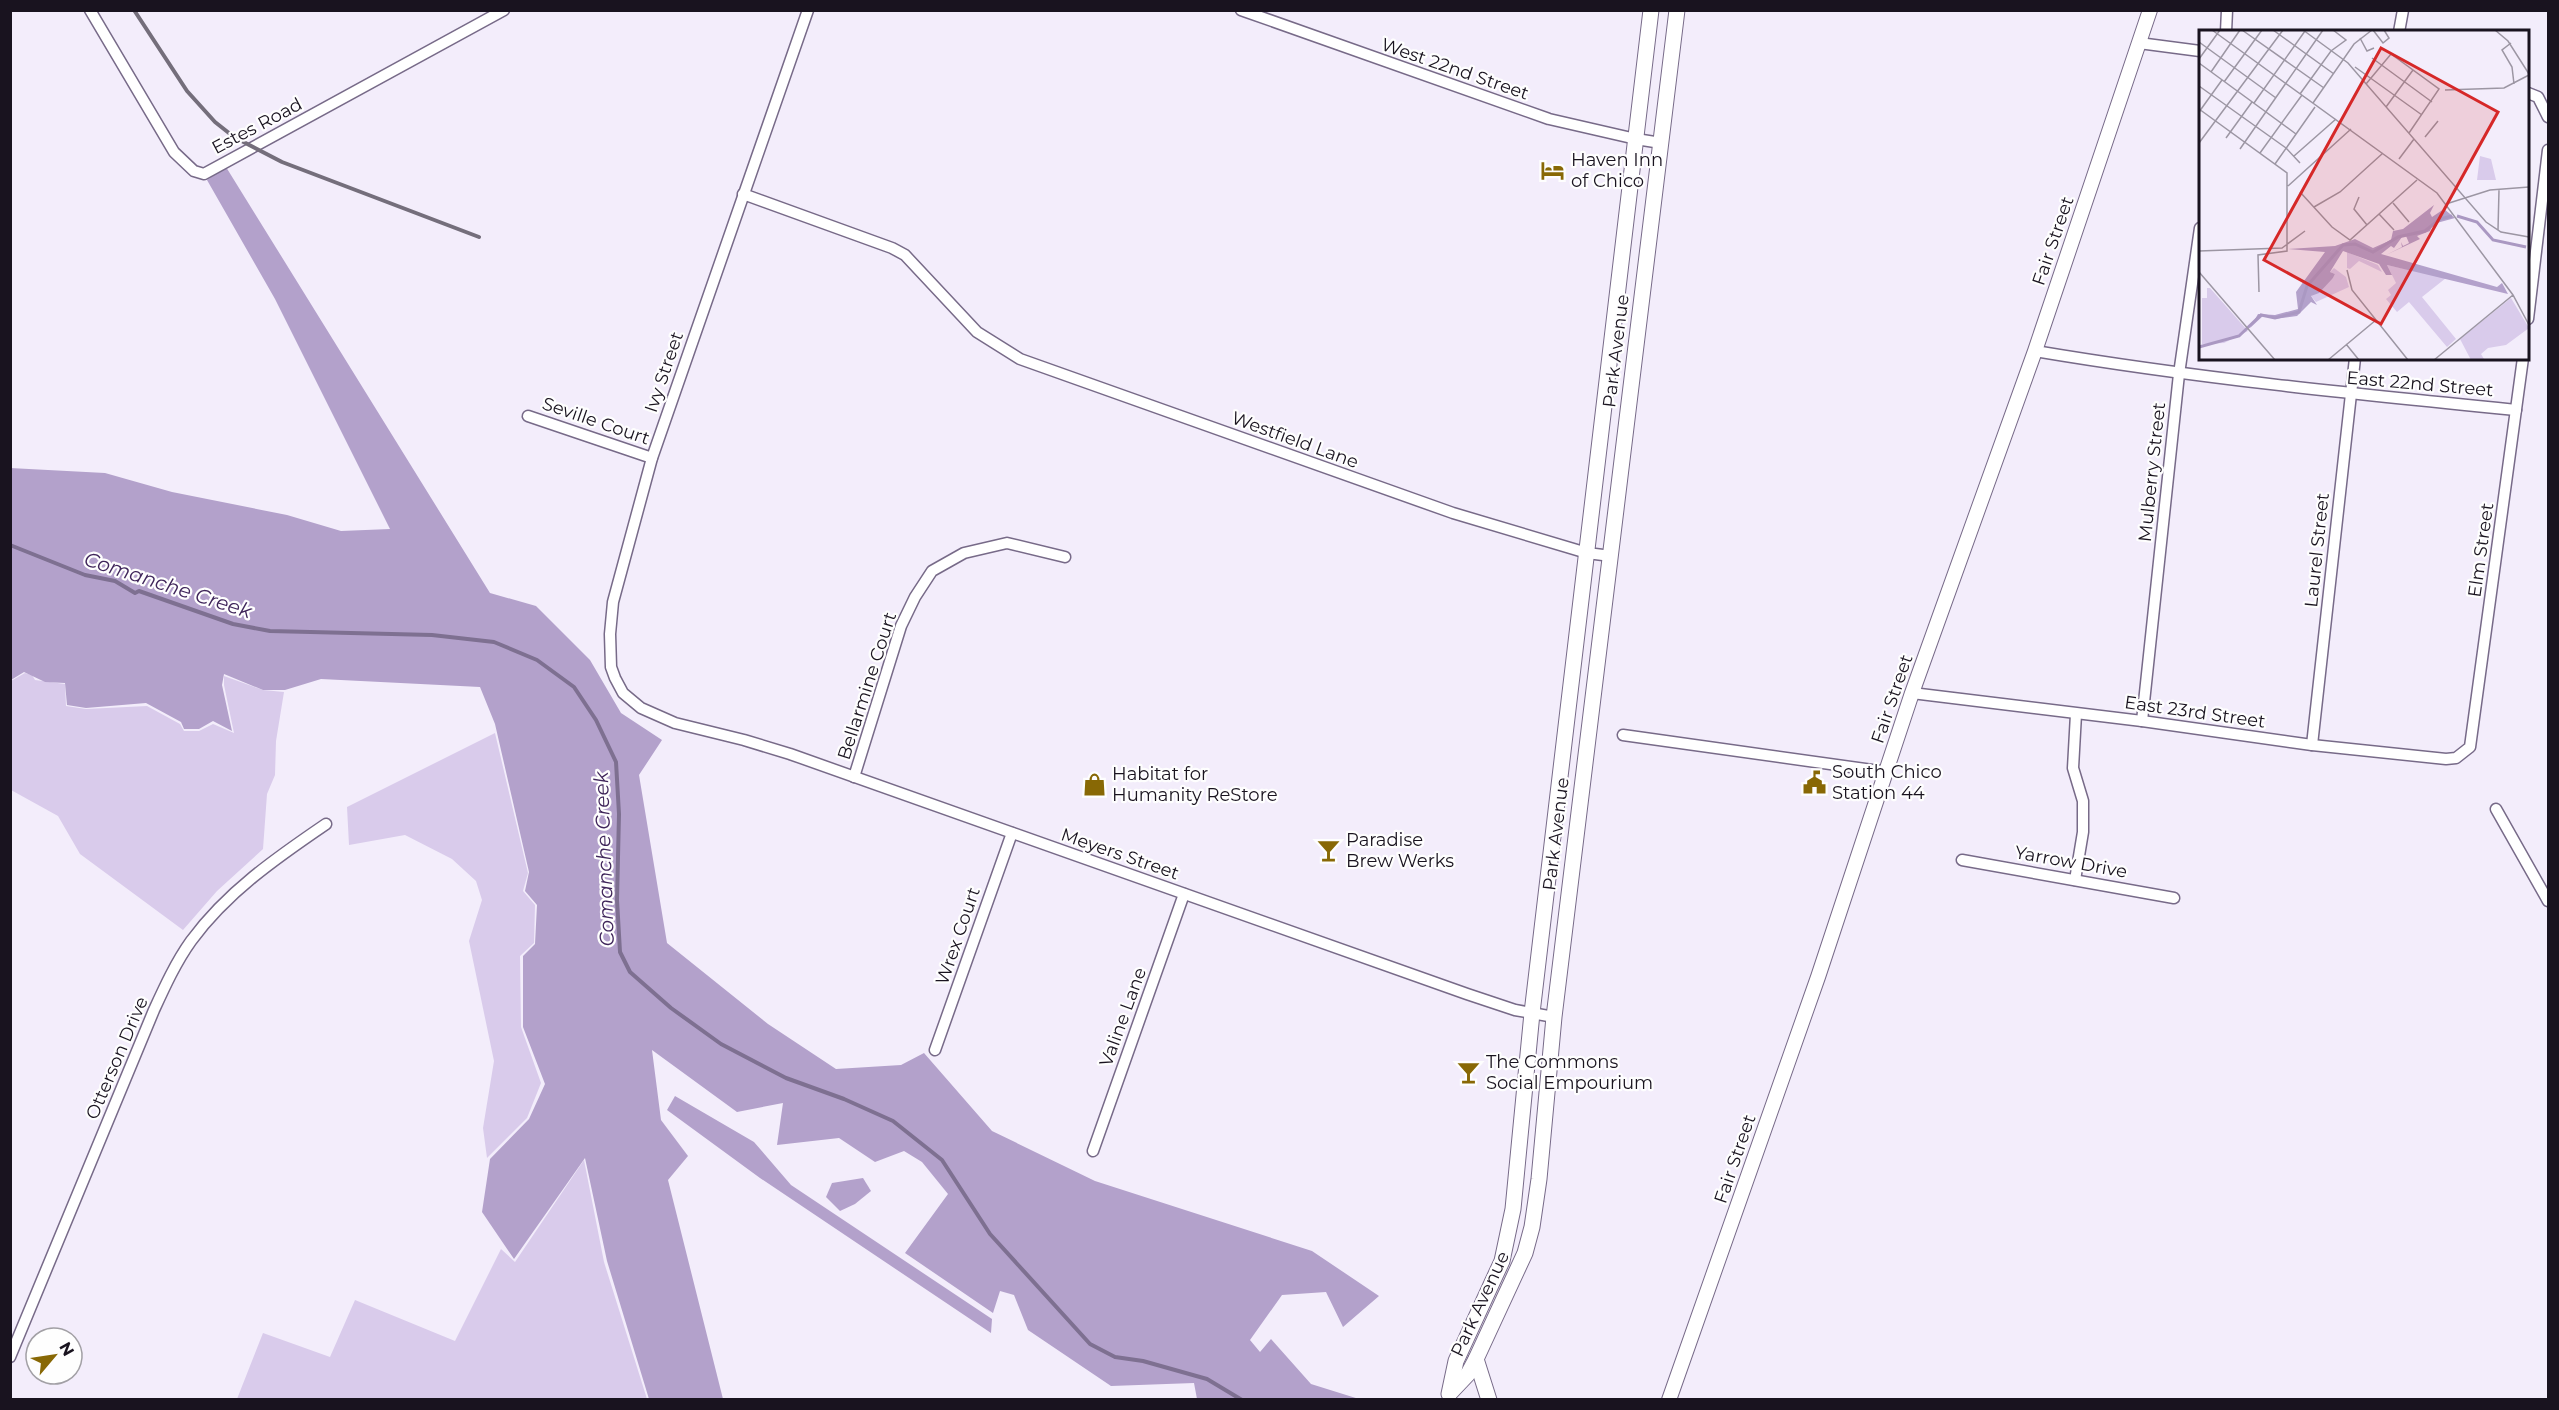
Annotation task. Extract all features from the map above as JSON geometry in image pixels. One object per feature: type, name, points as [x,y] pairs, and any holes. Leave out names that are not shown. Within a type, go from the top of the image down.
[{"type":"main road","name":"Park Avenue","points":[[1452,1398],[1456,1361],[1502,1261],[1513,1209],[1532,1013],[1651,10]]},
{"type":"main road","name":"Park Avenue","points":[[1452,1398],[1476,1359],[1525,1253],[1532,1227],[1539,1179],[1554,1017],[1677,10]]},
{"type":"main road","points":[[1476,1359],[1489,1400]]},
{"type":"street","name":"Estes Road","points":[[90,10],[174,152],[194,171],[204,174],[504,10]]},
{"type":"street","name":"Ivy Street","points":[[675,723],[641,708],[624,693],[612,667],[610,634],[613,602],[652,458],[808,10]]},
{"type":"street","name":"West 22nd Street","points":[[1241,10],[1549,119],[1636,140],[1661,143]]},
{"type":"street","name":"Fair Street","points":[[1669,1400],[1822,966],[1912,693],[2035,351],[2150,10]]},
{"type":"street","points":[[2226,30],[2227,10]]},
{"type":"street","points":[[2399,30],[2403,10]]},
{"type":"street","points":[[2139,44],[2199,51]]},
{"type":"street","points":[[2529,93],[2538,97],[2548,117]]},
{"type":"street","points":[[2529,311],[2548,150]]},
{"type":"street","name":"Westfield Lane","points":[[743,194],[906,255],[977,332],[1020,359],[1453,513],[1587,553],[1611,556]]},
{"type":"street","name":"Mulberry Street","points":[[2142,721],[2179,374],[2199,235]]},
{"type":"street","name":"East 22nd Street","points":[[2035,351],[2179,374],[2516,410]]},
{"type":"street","name":"Laurel Street","points":[[2312,745],[2355,360]]},
{"type":"street","name":"Elm Street","points":[[2470,747],[2523,360]]},
{"type":"street","name":"Seville Court","points":[[528,416],[652,458]]},
{"type":"street","name":"Bellarmine Court","points":[[854,777],[901,626],[915,597],[933,571],[964,553],[1006,543],[1065,557]]},
{"type":"street","name":"East 23rd Street","points":[[1912,693],[2142,721],[2312,745],[2446,759],[2456,758],[2470,747]]},
{"type":"street","points":[[2075,880],[2083,832],[2083,801],[2073,768],[2076,714]]},
{"type":"street","name":"Meyers Street","points":[[675,723],[744,740],[854,777],[1467,994],[1554,1017]]},
{"type":"street","points":[[1623,735],[1887,772]]},
{"type":"street","points":[[2496,809],[2548,901]]},
{"type":"street","name":"Otterson Drive","points":[[12,1349],[154,1010],[173,970],[191,942],[230,898],[281,855],[326,824]]},
{"type":"street","name":"Wrex Court","points":[[935,1050],[1012,833]]},
{"type":"street","name":"Yarrow Drive","points":[[1962,860],[2174,898]]},
{"type":"street","name":"Valine Lane","points":[[1093,1150],[1184,894]]},
{"type":"shaded area","points":[[226,167],[490,593],[536,606],[590,660],[621,713],[662,740],[639,775],[667,943],[768,1024],[836,1069],[901,1065],[924,1053],[992,1131],[1095,1181],[1312,1251],[1379,1296],[1343,1327],[1326,1292],[1282,1295],[1250,1340],[1260,1352],[1271,1339],[1311,1384],[1359,1399],[1197,1399],[1194,1383],[1111,1386],[1028,1330],[1014,1295],[1000,1291],[993,1313],[905,1253],[948,1194],[922,1162],[904,1151],[875,1162],[839,1138],[777,1145],[783,1103],[737,1112],[652,1050],[661,1120],[688,1156],[668,1180],[723,1399],[649,1399],[607,1261],[585,1158],[514,1259],[482,1212],[490,1159],[529,1119],[545,1084],[523,1027],[523,956],[535,944],[537,905],[525,891],[529,872],[495,724],[480,687],[321,679],[285,690],[263,690],[224,674],[222,685],[232,731],[213,721],[199,729],[184,729],[181,722],[146,703],[86,708],[67,705],[65,683],[45,682],[24,672],[11,680],[10,468],[105,473],[172,492],[287,515],[341,531],[390,529],[275,299],[207,180]]},
{"type":"shaded area","points":[[25,673],[32,675],[35,680],[65,684],[66,706],[86,709],[147,706],[180,724],[184,731],[199,731],[213,724],[234,733],[224,676],[263,690],[284,692],[276,741],[275,775],[267,794],[263,849],[217,891],[183,930],[80,854],[58,816],[11,790],[11,681]]},
{"type":"shaded area","points":[[495,733],[528,873],[523,891],[535,905],[534,943],[520,956],[521,1027],[541,1083],[527,1118],[487,1158],[483,1128],[494,1061],[469,941],[482,900],[476,881],[452,859],[405,835],[349,845],[347,807]]},
{"type":"shaded area","points":[[675,1096],[754,1142],[791,1185],[992,1319],[991,1333],[760,1178],[667,1110]]},
{"type":"shaded area","points":[[584,1160],[604,1262],[647,1399],[237,1399],[263,1333],[330,1357],[355,1300],[455,1341],[501,1249],[515,1262]]},
{"type":"shaded area","points":[[863,1178],[871,1191],[855,1204],[840,1211],[826,1197],[832,1183]]},
{"type":"waterway","name":"Comanche Creek","points":[[10,545],[85,575],[115,581],[135,593],[139,591],[233,624],[270,631],[432,635],[494,642],[537,660],[574,687],[596,720],[616,762],[619,814],[617,900],[620,952],[630,972],[671,1008],[721,1044],[786,1078],[844,1099],[893,1121],[942,1160],[990,1234],[1090,1344],[1115,1357],[1143,1361],[1207,1379],[1242,1400]]},
{"type":"railway","points":[[134,10],[187,91],[215,122],[234,137],[282,162],[479,237]]},
{"type":"place","name":"Haven Inn of Chico","points":[[1553,170]]},
{"type":"place","name":"South Chico Station 44","points":[[1814,782]]},
{"type":"place","name":"Habitat for Humanity ReStore","points":[[1094,784]]},
{"type":"place","name":"Paradise Brew Werks","points":[[1328,850]]},
{"type":"place","name":"The Commons Social Empourium","points":[[1468,1072]]}]
